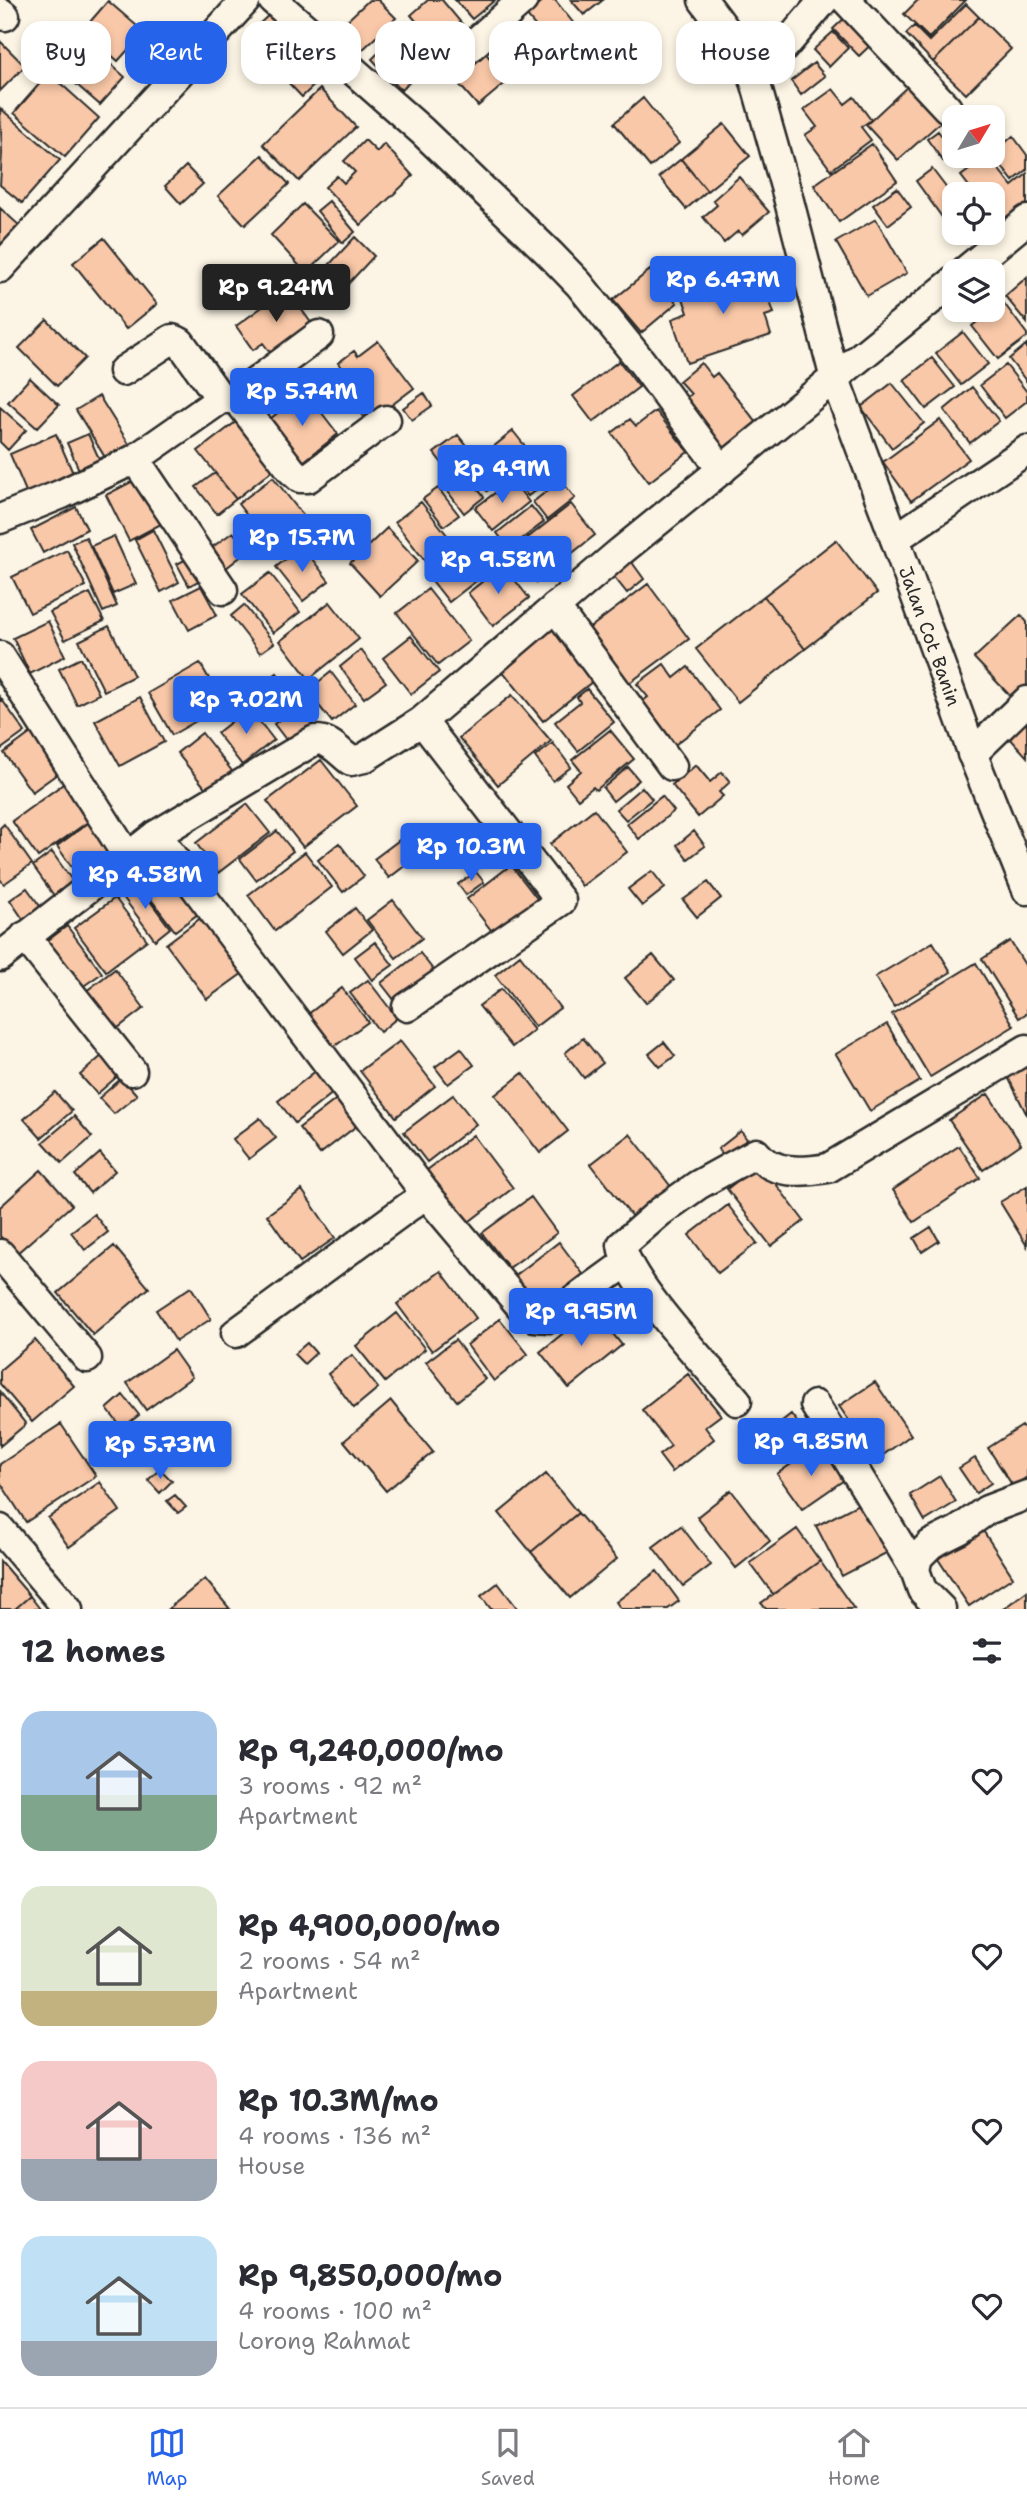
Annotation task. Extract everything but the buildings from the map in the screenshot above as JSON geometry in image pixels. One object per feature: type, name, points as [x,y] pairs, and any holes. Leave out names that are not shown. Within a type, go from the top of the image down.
[{"type":"street","points":[[0,268],[246,0]]},
{"type":"street","points":[[273,0],[422,131],[579,284],[641,361],[722,470]]},
{"type":"street","points":[[475,43],[523,0]]},
{"type":"street","name":"Jalan Cot Banin","points":[[703,0],[719,21]]},
{"type":"street","points":[[795,34],[824,0]]},
{"type":"street","points":[[846,0],[944,105]]},
{"type":"street","name":"Jalan Cot Banin","points":[[756,84],[835,379],[972,754],[1025,879]]},
{"type":"street","points":[[980,259],[1027,220]]},
{"type":"street","points":[[0,957],[156,835],[315,740],[330,743],[351,761],[363,758],[422,721],[555,607],[942,291]]},
{"type":"street","points":[[0,519],[62,494],[135,459],[319,335]]},
{"type":"street","points":[[123,371],[172,339],[180,342],[227,399],[240,403],[300,478],[308,478],[386,420]]},
{"type":"street","points":[[895,539],[1027,450]]},
{"type":"street","points":[[135,459],[223,590]]},
{"type":"street","points":[[555,607],[672,766]]},
{"type":"street","points":[[0,656],[127,856]]},
{"type":"street","points":[[972,754],[1027,701]]},
{"type":"street","points":[[407,1007],[561,901],[422,721]]},
{"type":"street","points":[[156,835],[426,1194],[523,1309],[535,1317],[550,1318],[627,1262]]},
{"type":"street","points":[[25,936],[132,1071]]},
{"type":"street","points":[[737,1401],[644,1290],[623,1255],[622,1245],[660,1212],[698,1185],[756,1153],[762,1160],[801,1173],[828,1168],[1027,1049]]},
{"type":"street","points":[[236,1333],[426,1194]]},
{"type":"street","points":[[0,1254],[88,1358]]},
{"type":"street","points":[[815,1405],[915,1570],[922,1590],[941,1609]]},
{"type":"street","points":[[915,1570],[918,1557],[931,1544],[959,1530],[987,1510],[1027,1495]]},
{"type":"street","points":[[0,1529],[68,1609]]}]
